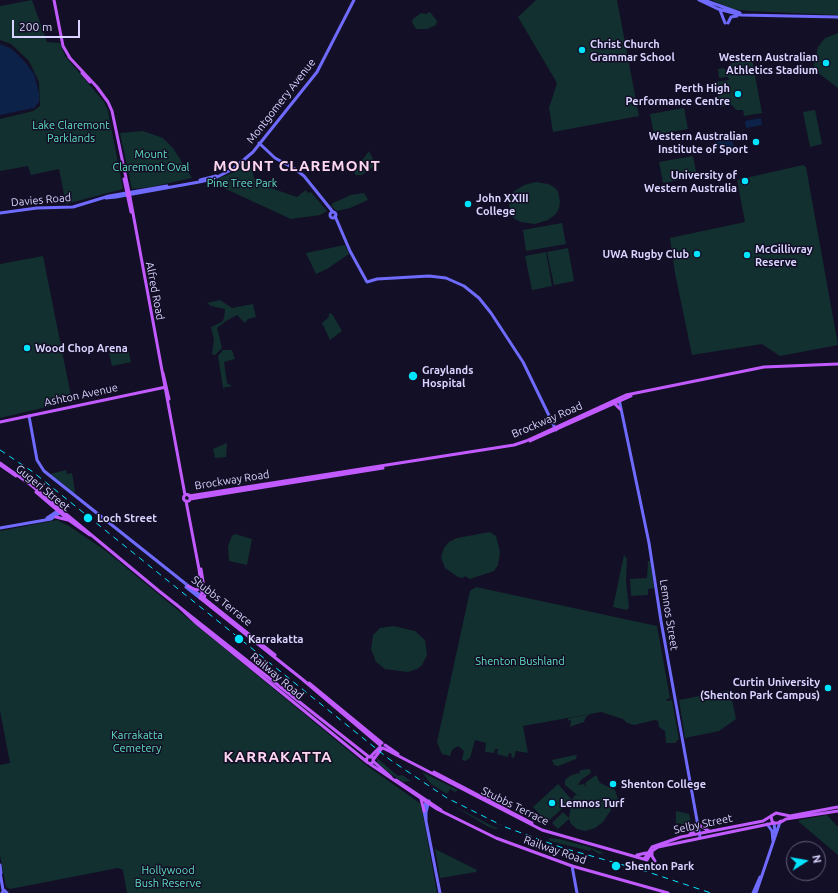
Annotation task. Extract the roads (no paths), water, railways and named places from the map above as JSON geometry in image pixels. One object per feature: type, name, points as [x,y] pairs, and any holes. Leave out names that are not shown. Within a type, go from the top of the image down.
[{"type":"main road","name":"Alfred Road","points":[[54,0],[63,46],[69,58],[88,76],[112,111],[188,498],[203,580],[202,599]]},
{"type":"main road","name":"Brockway Road","points":[[188,498],[514,445],[555,429],[617,400],[764,367],[838,365]]},
{"type":"main road","name":"Ashton Avenue","points":[[0,422],[165,387]]},
{"type":"main road","points":[[617,400],[620,409]]},
{"type":"main road","name":"Gugeri Street","points":[[0,464],[60,511],[70,521],[95,538]]},
{"type":"main road","name":"Alfred Road","points":[[188,498],[202,599]]},
{"type":"main road","name":"Railway Road","points":[[60,511],[369,757],[392,778],[428,802],[496,838],[572,866],[668,893]]},
{"type":"main road","points":[[56,516],[70,521]]},
{"type":"main road","points":[[188,586],[196,590],[201,587]]},
{"type":"main road","name":"Stubbs Terrace","points":[[202,599],[262,644],[382,746],[551,833],[646,859]]},
{"type":"main road","name":"Railway Road","points":[[176,604],[195,622],[368,763],[428,802]]},
{"type":"main road","points":[[368,763],[369,757],[382,746]]},
{"type":"main road","points":[[368,763],[373,761],[382,746]]},
{"type":"main road","name":"Stubbs Terrace","points":[[382,746],[511,813],[552,832],[637,855],[646,859]]},
{"type":"main road","points":[[480,797],[497,799]]},
{"type":"main road","points":[[420,798],[424,811]]},
{"type":"main road","points":[[838,807],[790,816],[775,813],[772,816],[774,823],[786,819],[838,811]]},
{"type":"main road","points":[[779,814],[782,817],[780,822]]},
{"type":"main road","name":"Selby Street","points":[[652,851],[659,846],[710,831],[763,821],[772,816]]},
{"type":"main road","name":"Selby Street","points":[[637,855],[646,853],[654,846],[685,836],[744,829],[774,823]]},
{"type":"main road","points":[[685,836],[699,827],[710,831]]},
{"type":"main road","points":[[646,859],[652,851]]},
{"type":"main road","points":[[652,851],[652,856],[655,860]]},
{"type":"main road","points":[[646,853],[646,859]]},
{"type":"street","name":"Montgomery Avenue","points":[[128,194],[188,183],[217,176],[233,169],[258,145],[317,72],[354,0]]},
{"type":"street","points":[[699,0],[718,9],[741,15]]},
{"type":"street","points":[[704,0],[746,15]]},
{"type":"street","points":[[718,9],[726,23],[732,17],[741,15],[838,18]]},
{"type":"street","points":[[258,145],[278,160],[300,172],[328,207],[367,282],[377,279],[429,276],[446,278],[470,290],[491,313],[523,362],[555,429]]},
{"type":"street","name":"Davies Road","points":[[0,214],[37,208],[73,207],[128,194]]},
{"type":"street","name":"Lemnos Street","points":[[617,400],[625,426]]},
{"type":"street","name":"Lemnos Street","points":[[620,409],[625,426],[649,543],[661,621],[700,835]]},
{"type":"street","name":"Stubbs Terrace","points":[[29,416],[37,460],[44,470],[202,599]]},
{"type":"street","points":[[0,528],[46,519],[56,516],[60,511]]},
{"type":"street","points":[[46,519],[60,511]]},
{"type":"street","name":"Stubbs Terrace","points":[[180,580],[202,599]]},
{"type":"street","points":[[428,802],[424,811],[440,893]]},
{"type":"street","points":[[426,821],[426,809],[428,802]]},
{"type":"street","points":[[755,892],[780,822]]},
{"type":"street","points":[[773,843],[776,830],[774,823]]},
{"type":"street","points":[[766,824],[771,830],[773,843]]},
{"type":"street","points":[[0,865],[4,892]]},
{"type":"street","points":[[572,866],[577,893]]},
{"type":"street","points":[[574,878],[576,867]]},
{"type":"water","points":[[0,44],[12,49],[34,74],[39,93],[39,102],[34,108],[0,115]]},
{"type":"water","points":[[761,118],[762,125],[746,128],[745,121]]},
{"type":"water","points":[[732,139],[734,147],[717,150],[715,142]]},
{"type":"railway","points":[[0,450],[33,472],[389,759],[447,798],[501,825]]},
{"type":"railway","points":[[505,827],[563,848],[648,872],[711,893]]},
{"type":"place","name":"Christ Church Grammar School","points":[[582,50]]},
{"type":"place","name":"Western Australian Athletics Stadium","points":[[826,63]]},
{"type":"place","name":"Perth High Performance Centre","points":[[738,94]]},
{"type":"place","name":"Western Australian Institute of Sport","points":[[756,142]]},
{"type":"place","name":"University of Western Australia","points":[[745,181]]},
{"type":"place","name":"John XXIII College","points":[[468,204]]},
{"type":"place","name":"UWA Rugby Club","points":[[697,254]]},
{"type":"place","name":"McGillivray Reserve","points":[[747,255]]},
{"type":"place","name":"Wood Chop Arena","points":[[27,348]]},
{"type":"place","name":"Graylands Hospital","points":[[413,376]]},
{"type":"place","name":"Loch Street","points":[[88,518]]},
{"type":"place","name":"Karrakatta","points":[[239,639]]},
{"type":"place","name":"Curtin University (Shenton Park Campus)","points":[[828,688]]},
{"type":"place","name":"Shenton College","points":[[613,784]]},
{"type":"place","name":"Lemnos Turf","points":[[552,803]]},
{"type":"place","name":"Shenton Park","points":[[616,866]]},
{"type":"district","name":"MOUNT CLAREMONT","points":[[297,166]]},
{"type":"district","name":"KARRAKATTA","points":[[278,757]]},
{"type":"park label","name":"Lake Claremont Parklands","points":[[71,131]]},
{"type":"park label","name":"Mount Claremont Oval","points":[[151,160]]},
{"type":"park label","name":"Pine Tree Park","points":[[242,183]]},
{"type":"park label","name":"Shenton Bushland","points":[[520,661]]},
{"type":"park label","name":"Karrakatta Cemetery","points":[[137,741]]},
{"type":"park label","name":"Hollywood Bush Reserve","points":[[168,876]]}]
